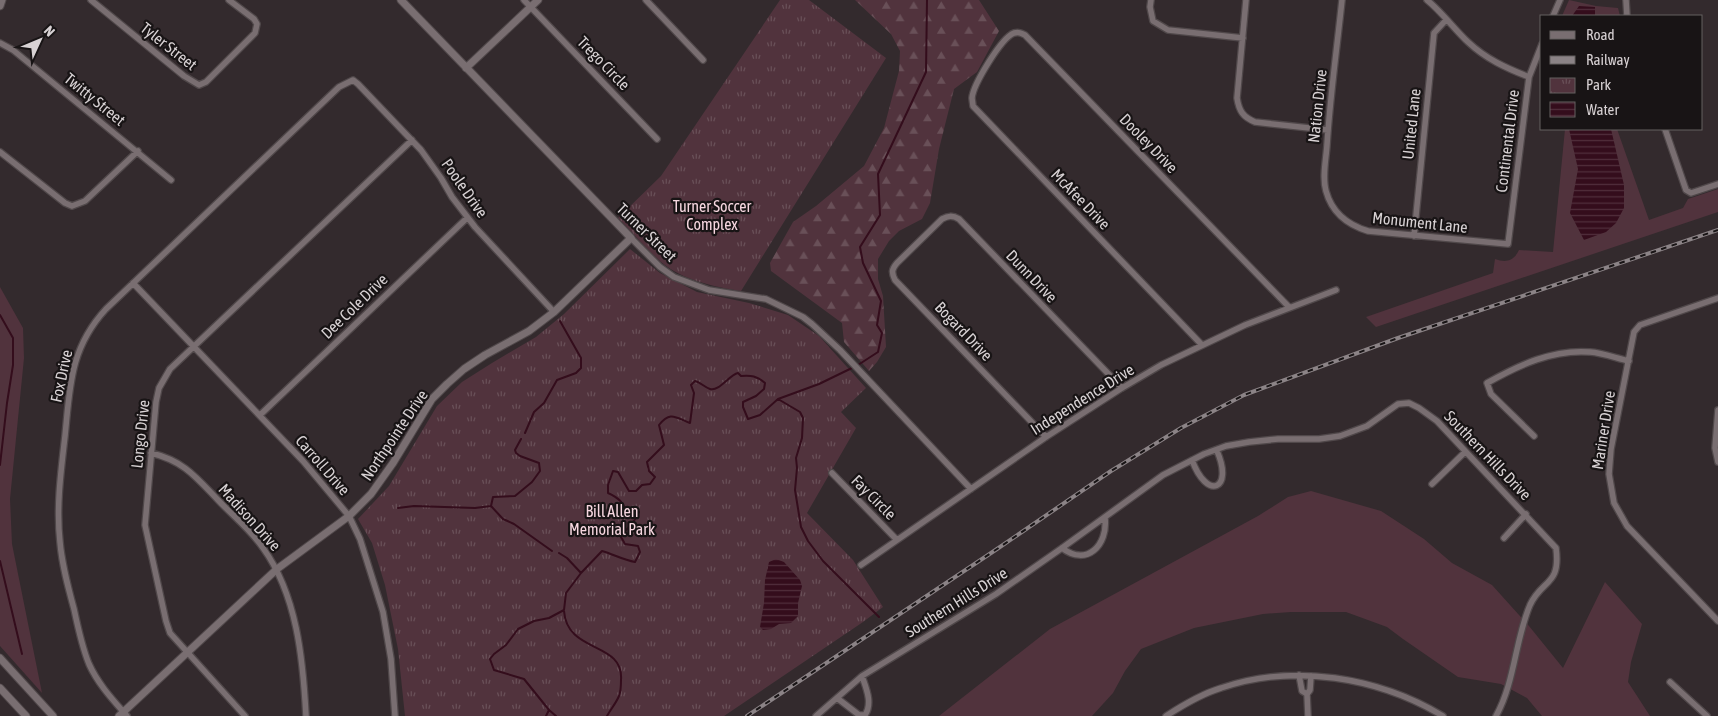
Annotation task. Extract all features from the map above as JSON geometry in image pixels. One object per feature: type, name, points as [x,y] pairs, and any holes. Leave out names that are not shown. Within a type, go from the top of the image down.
[{"type":"street","points":[[0,6],[2,0]]},
{"type":"street","name":"Tyler Street","points":[[91,0],[184,76],[199,85],[206,82],[255,33],[257,24],[254,19],[229,0]]},
{"type":"street","name":"Turner Street","points":[[401,0],[660,267],[674,277],[709,290],[751,296],[779,305],[812,324],[840,350],[971,489]]},
{"type":"street","name":"Trego Circle","points":[[524,0],[657,139]]},
{"type":"street","points":[[466,68],[538,0]]},
{"type":"street","points":[[646,0],[703,60]]},
{"type":"street","points":[[1150,0],[1153,21],[1168,30],[1243,38]]},
{"type":"street","points":[[1246,0],[1237,98],[1241,112],[1247,119],[1255,122],[1328,130]]},
{"type":"street","name":"Nation Drive","points":[[1336,212],[1325,190],[1324,178],[1342,0]]},
{"type":"street","points":[[1427,0],[1468,43],[1488,59],[1529,77]]},
{"type":"street","points":[[1553,15],[1560,0]]},
{"type":"street","points":[[1626,0],[1627,15]]},
{"type":"street","name":"United Lane","points":[[1414,236],[1434,33],[1446,20]]},
{"type":"street","name":"Dooley Drive","points":[[989,62],[1004,41],[1013,34],[1020,32],[1026,35],[1289,307]]},
{"type":"street","name":"Twitty Street","points":[[0,43],[13,50],[171,180]]},
{"type":"street","name":"Continental Drive","points":[[1508,244],[1529,77],[1540,49]]},
{"type":"street","name":"McAfee Drive","points":[[989,62],[972,99],[973,106],[1202,345]]},
{"type":"street","name":"Poole Drive","points":[[353,80],[412,140],[441,178],[467,218],[554,312]]},
{"type":"street","name":"Fox Drive","points":[[123,715],[102,688],[82,647],[63,564],[60,541],[58,510],[67,417],[74,363],[79,349],[95,320],[339,87],[353,80]]},
{"type":"street","points":[[1665,130],[1686,190],[1691,193],[1718,184]]},
{"type":"street","name":"Longo Drive","points":[[244,716],[170,633],[166,621],[145,525],[159,388],[170,369],[412,140]]},
{"type":"street","points":[[0,152],[65,203],[72,206],[85,201],[138,151]]},
{"type":"street","name":"Monument Lane","points":[[1336,212],[1347,222],[1359,229],[1368,231],[1508,244]]},
{"type":"street","name":"Dunn Drive","points":[[919,242],[942,219],[953,216],[959,219],[1122,388]]},
{"type":"street","name":"Dee Cole Drive","points":[[260,416],[467,218]]},
{"type":"street","name":"Northpointe Drive","points":[[123,715],[277,569],[349,516],[371,494],[383,479],[432,400],[446,384],[485,355],[530,331],[554,312],[631,238]]},
{"type":"street","name":"Bogard Drive","points":[[919,242],[893,269],[892,275],[895,280],[1046,437]]},
{"type":"street","name":"Carroll Drive","points":[[133,283],[303,461],[349,516],[360,539],[383,612],[391,658],[395,716]]},
{"type":"street","name":"Independence Drive","points":[[861,565],[1046,437],[1122,388],[1202,345],[1289,307],[1336,290]]},
{"type":"street","name":"Mariner Drive","points":[[1718,298],[1640,325],[1634,332],[1611,449],[1609,474],[1614,503],[1627,526],[1718,621]]},
{"type":"street","points":[[1534,436],[1491,394],[1487,382],[1519,365],[1562,352],[1592,352],[1628,361]]},
{"type":"street","name":"Southern Hills Drive","points":[[816,716],[862,676],[996,594],[1163,475],[1226,446],[1278,439],[1319,439],[1340,436],[1367,426],[1398,404],[1409,403],[1428,413],[1526,514],[1556,548],[1557,569],[1531,603],[1507,689],[1496,716]]},
{"type":"street","points":[[1718,410],[1715,448],[1718,462]]},
{"type":"street","points":[[1192,460],[1199,475],[1207,484],[1211,487],[1218,486],[1222,478],[1217,451]]},
{"type":"street","points":[[1432,484],[1465,452]]},
{"type":"street","name":"Madison Drive","points":[[151,453],[171,458],[195,476],[262,546],[277,569],[293,617],[300,652],[306,716]]},
{"type":"street","name":"Fay Circle","points":[[832,473],[897,540]]},
{"type":"street","points":[[1504,538],[1526,514]]},
{"type":"street","points":[[1062,548],[1075,555],[1085,554],[1093,550],[1100,544],[1104,535],[1104,518]]},
{"type":"street","points":[[0,659],[53,716]]},
{"type":"street","points":[[1299,675],[1302,691],[1307,694]]},
{"type":"street","points":[[1166,716],[1195,698],[1242,681],[1299,675],[1342,679],[1385,690],[1404,696],[1442,716]]},
{"type":"street","points":[[837,698],[859,715],[865,714],[869,702],[862,676]]},
{"type":"street","points":[[1308,716],[1307,694],[1310,690],[1310,676]]},
{"type":"street","points":[[1670,682],[1707,716]]},
{"type":"street","points":[[0,688],[26,716]]},
{"type":"green space","name":"Turner Soccer Complex","points":[[780,0],[809,0],[886,58],[741,291],[699,282],[679,274],[650,252],[618,218],[661,176]]},
{"type":"green space","points":[[855,0],[979,0],[999,31],[977,72],[954,89],[939,149],[930,203],[922,219],[899,231],[889,241],[878,259],[878,279],[883,296],[886,347],[869,371],[844,342],[842,323],[771,271],[770,263],[793,222],[816,206],[864,166],[884,128],[899,71],[900,51],[891,34]]},
{"type":"green space","points":[[1569,0],[1596,6],[1618,8],[1620,15],[1562,15]]},
{"type":"green space","points":[[1565,130],[1617,130],[1649,220],[1683,208],[1688,199],[1718,189],[1718,212],[1376,327],[1366,317],[1493,273],[1495,259],[1503,261],[1512,259],[1519,250],[1553,252]]},
{"type":"green space","name":"Bill Allen Memorial Park","points":[[630,249],[660,273],[697,292],[749,303],[788,315],[819,336],[866,388],[841,412],[856,428],[807,513],[853,560],[883,607],[724,716],[405,716],[398,649],[385,585],[372,543],[358,519],[389,486],[437,406],[462,382],[536,337],[564,314]]},
{"type":"green space","points":[[0,287],[23,328],[24,358],[10,499],[12,544],[42,693],[0,646]]},
{"type":"green space","points":[[1311,491],[1381,511],[1424,539],[1452,563],[1492,585],[1563,668],[1605,582],[1642,624],[1631,662],[1628,682],[1650,716],[1542,716],[1527,698],[1501,684],[1458,677],[1387,627],[1346,612],[1291,612],[1263,614],[1194,628],[1141,649],[1125,671],[1113,693],[1092,716],[939,716],[1050,629],[1258,516],[1288,497]]},
{"type":"water","points":[[1579,6],[1595,7],[1595,15],[1573,15]]},
{"type":"water","points":[[1569,130],[1611,130],[1624,185],[1624,208],[1616,223],[1606,232],[1584,240],[1570,213],[1578,169]]},
{"type":"water","points":[[776,559],[784,562],[800,580],[802,586],[798,603],[798,616],[791,623],[779,624],[771,629],[763,630],[760,627],[765,580],[769,562]]},
{"type":"waterway","points":[[858,365],[878,352],[882,333],[877,325],[881,301],[863,263],[860,247],[880,215],[878,174],[926,72],[927,0]]},
{"type":"waterway","points":[[0,315],[13,338],[13,365],[0,465]]},
{"type":"waterway","points":[[525,433],[534,412],[544,403],[557,380],[576,373],[581,368],[581,358],[560,321]]},
{"type":"waterway","points":[[546,716],[549,710],[524,679],[494,670],[490,659],[506,645],[518,629],[534,621],[549,618],[564,610],[566,593],[581,573],[602,551],[635,562],[640,552],[638,546],[625,544],[621,537],[639,512],[627,513],[620,501],[608,493],[608,485],[613,471],[618,472],[629,491],[636,491],[642,485],[650,484],[655,477],[649,471],[647,462],[664,445],[659,425],[666,418],[670,417],[676,417],[690,423],[694,393],[691,385],[695,381],[713,389],[738,373],[741,376],[754,376],[765,383],[764,389],[756,396],[743,402],[748,419],[760,415],[778,399],[819,384],[854,367]]},
{"type":"waterway","points":[[778,399],[800,412],[803,418],[802,438],[796,458],[795,490],[801,527],[808,541],[823,561],[879,617]]},
{"type":"waterway","points":[[521,439],[515,450],[516,453],[539,463],[540,471],[532,482],[515,496],[493,497],[491,506],[503,519],[514,524],[552,551]]},
{"type":"waterway","points":[[398,508],[414,506],[475,508],[491,506]]},
{"type":"waterway","points":[[559,553],[567,558],[581,573]]},
{"type":"waterway","points":[[0,561],[22,654]]},
{"type":"waterway","points":[[564,611],[567,625],[575,634],[605,652],[614,659],[620,668],[620,694],[607,716]]},
{"type":"waterway","points":[[549,710],[556,716]]},
{"type":"railway","points":[[747,716],[1111,471],[1181,428],[1244,395],[1398,338],[1718,230]]}]
